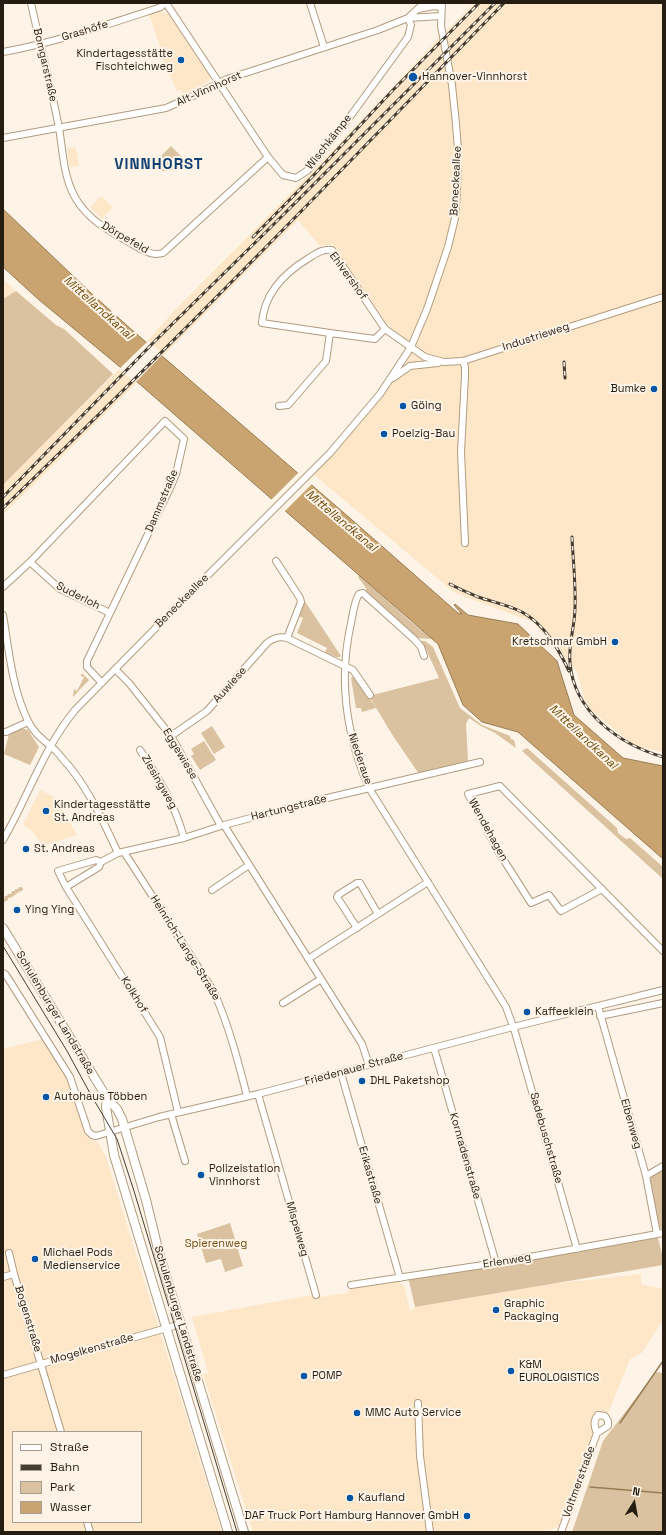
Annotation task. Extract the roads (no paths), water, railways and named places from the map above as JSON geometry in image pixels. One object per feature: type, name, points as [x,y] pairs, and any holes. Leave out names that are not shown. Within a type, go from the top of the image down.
[{"type":"main road","name":"Schulenburger Landstraße","points":[[3,928],[107,1098],[117,1109],[125,1128],[146,1200],[159,1253],[244,1532]]},
{"type":"main road","name":"Schulenburger Landstraße","points":[[107,1098],[106,1107],[114,1155],[228,1532]]},
{"type":"street","name":"Bomgarstraße","points":[[31,3],[59,128]]},
{"type":"street","name":"Grashöfe","points":[[3,52],[40,44],[161,7],[165,3]]},
{"type":"street","name":"Wischkämpe","points":[[165,3],[220,83],[268,157],[283,175],[290,178],[296,178],[308,170],[352,114],[408,37],[411,25],[408,18]]},
{"type":"street","points":[[310,3],[324,48]]},
{"type":"street","name":"Alt-Vinnhorst","points":[[408,18],[424,3]]},
{"type":"street","points":[[418,9],[442,5],[441,16]]},
{"type":"street","name":"Alt-Vinnhorst","points":[[3,138],[166,108],[220,83],[274,63],[384,28],[408,18],[441,16]]},
{"type":"street","name":"Beneckeallee","points":[[3,840],[50,746],[65,722],[101,682],[313,472],[374,402],[389,382],[411,347],[427,309],[448,247],[455,218],[458,150],[456,124],[441,16]]},
{"type":"street","name":"Dörpefeld","points":[[59,128],[68,179],[76,198],[83,209],[99,224],[148,253],[154,255],[166,251],[268,157]]},
{"type":"street","name":"Ehlvershof","points":[[385,329],[375,339],[330,333],[262,323],[263,312],[267,300],[278,282],[302,262],[324,249],[332,250],[385,329],[411,347]]},
{"type":"street","name":"Industrieweg","points":[[411,347],[425,357],[444,362],[462,361],[663,297]]},
{"type":"street","points":[[279,406],[288,405],[326,361],[330,333]]},
{"type":"street","points":[[462,361],[465,376],[461,452],[465,543]]},
{"type":"street","name":"Beneckeallee","points":[[389,382],[397,374],[410,366],[444,362]]},
{"type":"street","name":"Dammstraße","points":[[3,587],[30,562],[165,421],[184,439],[176,474],[171,486],[87,661],[87,667],[101,682]]},
{"type":"street","points":[[276,561],[300,598],[301,602],[287,638],[353,670],[370,695]]},
{"type":"street","name":"Suderloh","points":[[30,562],[60,589],[110,613]]},
{"type":"street","name":"Niederaue","points":[[424,656],[421,647],[415,640],[365,595],[360,593],[357,596],[348,639],[345,666],[345,696],[350,734],[369,788],[506,1007],[513,1027]]},
{"type":"street","name":"Heinrich-Lange-Straße","points":[[3,615],[12,675],[28,722],[37,735],[70,767],[98,811],[121,852],[214,992],[231,1035],[248,1096]]},
{"type":"street","name":"Auwiese","points":[[172,736],[206,711],[268,643],[273,639],[280,637],[287,638]]},
{"type":"street","name":"Eggewiese","points":[[115,669],[129,683],[172,736],[222,826],[249,865],[362,1044],[369,1065]]},
{"type":"street","points":[[3,732],[28,722]]},
{"type":"street","name":"Ziesingweg","points":[[140,750],[171,800],[179,818],[184,838]]},
{"type":"street","name":"Hartungstraße","points":[[100,864],[96,860],[58,871],[66,888],[100,864],[121,852],[184,838],[222,826],[369,788],[480,762]]},
{"type":"street","name":"Wendehagen","points":[[602,889],[561,910],[549,895],[531,903],[498,851],[468,794],[500,786],[602,889],[663,951]]},
{"type":"street","points":[[212,890],[249,865]]},
{"type":"street","points":[[308,959],[428,882]]},
{"type":"street","points":[[357,928],[338,895],[357,883],[360,883],[378,914]]},
{"type":"street","name":"Kolkhof","points":[[66,888],[160,1037],[175,1113]]},
{"type":"street","name":"Schulenburger Landstraße","points":[[3,973],[6,975],[70,1077],[88,1131],[92,1135],[96,1136],[110,1133]]},
{"type":"street","points":[[283,1003],[321,979]]},
{"type":"street","name":"Friedenauer Straße","points":[[110,1133],[175,1113],[258,1094],[513,1027],[663,990]]},
{"type":"street","points":[[598,1006],[600,1016],[663,1004]]},
{"type":"street","name":"Eibenweg","points":[[600,1016],[646,1176],[660,1233]]},
{"type":"street","name":"Sadebuschstraße","points":[[513,1027],[577,1249]]},
{"type":"street","name":"Kornradenstraße","points":[[434,1048],[496,1263]]},
{"type":"street","name":"Erikastraße","points":[[341,1073],[400,1278]]},
{"type":"street","name":"Mispelweg","points":[[258,1094],[316,1295]]},
{"type":"street","points":[[175,1113],[185,1161]]},
{"type":"street","points":[[646,1176],[663,1166]]},
{"type":"street","name":"Erlenweg","points":[[351,1285],[496,1263],[660,1233]]},
{"type":"street","name":"Bogenstraße","points":[[9,1253],[61,1431]]},
{"type":"street","name":"Bogenstraße","points":[[3,1277],[14,1274]]},
{"type":"street","name":"Mogelkenstraße","points":[[3,1376],[181,1324]]},
{"type":"street","points":[[418,1403],[420,1455],[430,1532]]},
{"type":"street","name":"Voltmerstraße","points":[[561,1532],[597,1433]]},
{"type":"water","name":"Mittellandkanal","points":[[3,209],[132,330],[458,613],[462,614],[454,605],[455,604],[468,615],[518,624],[557,661],[574,715],[623,758],[663,766],[663,859],[518,732],[482,722],[463,705],[438,644],[120,367],[38,299],[3,267]]},
{"type":"waterway","points":[[620,1423],[663,1361]]},
{"type":"waterway","points":[[590,1487],[663,1493]]},
{"type":"tram line","points":[[3,946],[67,1051],[117,1139],[237,1532]]},
{"type":"railway","points":[[253,237],[312,177],[393,90],[479,3]]},
{"type":"railway","points":[[3,497],[154,342],[495,3]]},
{"type":"railway","points":[[3,508],[193,321],[504,3]]},
{"type":"railway","points":[[564,362],[565,378]]},
{"type":"railway","points":[[572,537],[575,582],[575,615],[570,663],[573,681],[580,697],[602,724],[630,744],[663,757]]},
{"type":"railway","points":[[450,584],[478,597],[506,605],[530,617],[538,623],[550,638],[569,671]]},
{"type":"place","name":"Kindertagesstätte Fischteichweg","points":[[181,60]]},
{"type":"place","name":"Hannover-Vinnhorst","points":[[413,77]]},
{"type":"place","name":"Bumke","points":[[654,389]]},
{"type":"place","name":"Göing","points":[[403,406]]},
{"type":"place","name":"Poelzig-Bau","points":[[384,434]]},
{"type":"place","name":"Kretschmar GmbH","points":[[615,642]]},
{"type":"place","name":"Kindertagesstätte St. Andreas","points":[[46,811]]},
{"type":"place","name":"St. Andreas","points":[[26,849]]},
{"type":"place","name":"Ying Ying","points":[[17,910]]},
{"type":"place","name":"Kaffeeklein","points":[[527,1012]]},
{"type":"place","name":"DHL Paketshop","points":[[362,1081]]},
{"type":"place","name":"Autohaus Többen","points":[[46,1097]]},
{"type":"place","name":"Polizeistation Vinnhorst","points":[[201,1175]]},
{"type":"place","name":"Michael Pods Medienservice","points":[[35,1259]]},
{"type":"place","name":"Graphic Packaging","points":[[496,1310]]},
{"type":"place","name":"K&M EUROLOGISTICS","points":[[511,1371]]},
{"type":"place","name":"POMP","points":[[304,1376]]},
{"type":"place","name":"MMC Auto Service","points":[[357,1413]]},
{"type":"place","name":"Kaufland","points":[[350,1498]]},
{"type":"place","name":"DAF Truck Port Hamburg Hannover GmbH","points":[[467,1516]]},
{"type":"district","name":"VINNHORST","points":[[159,165]]},
{"type":"park label","name":"Spierenweg","points":[[216,1244]]}]
